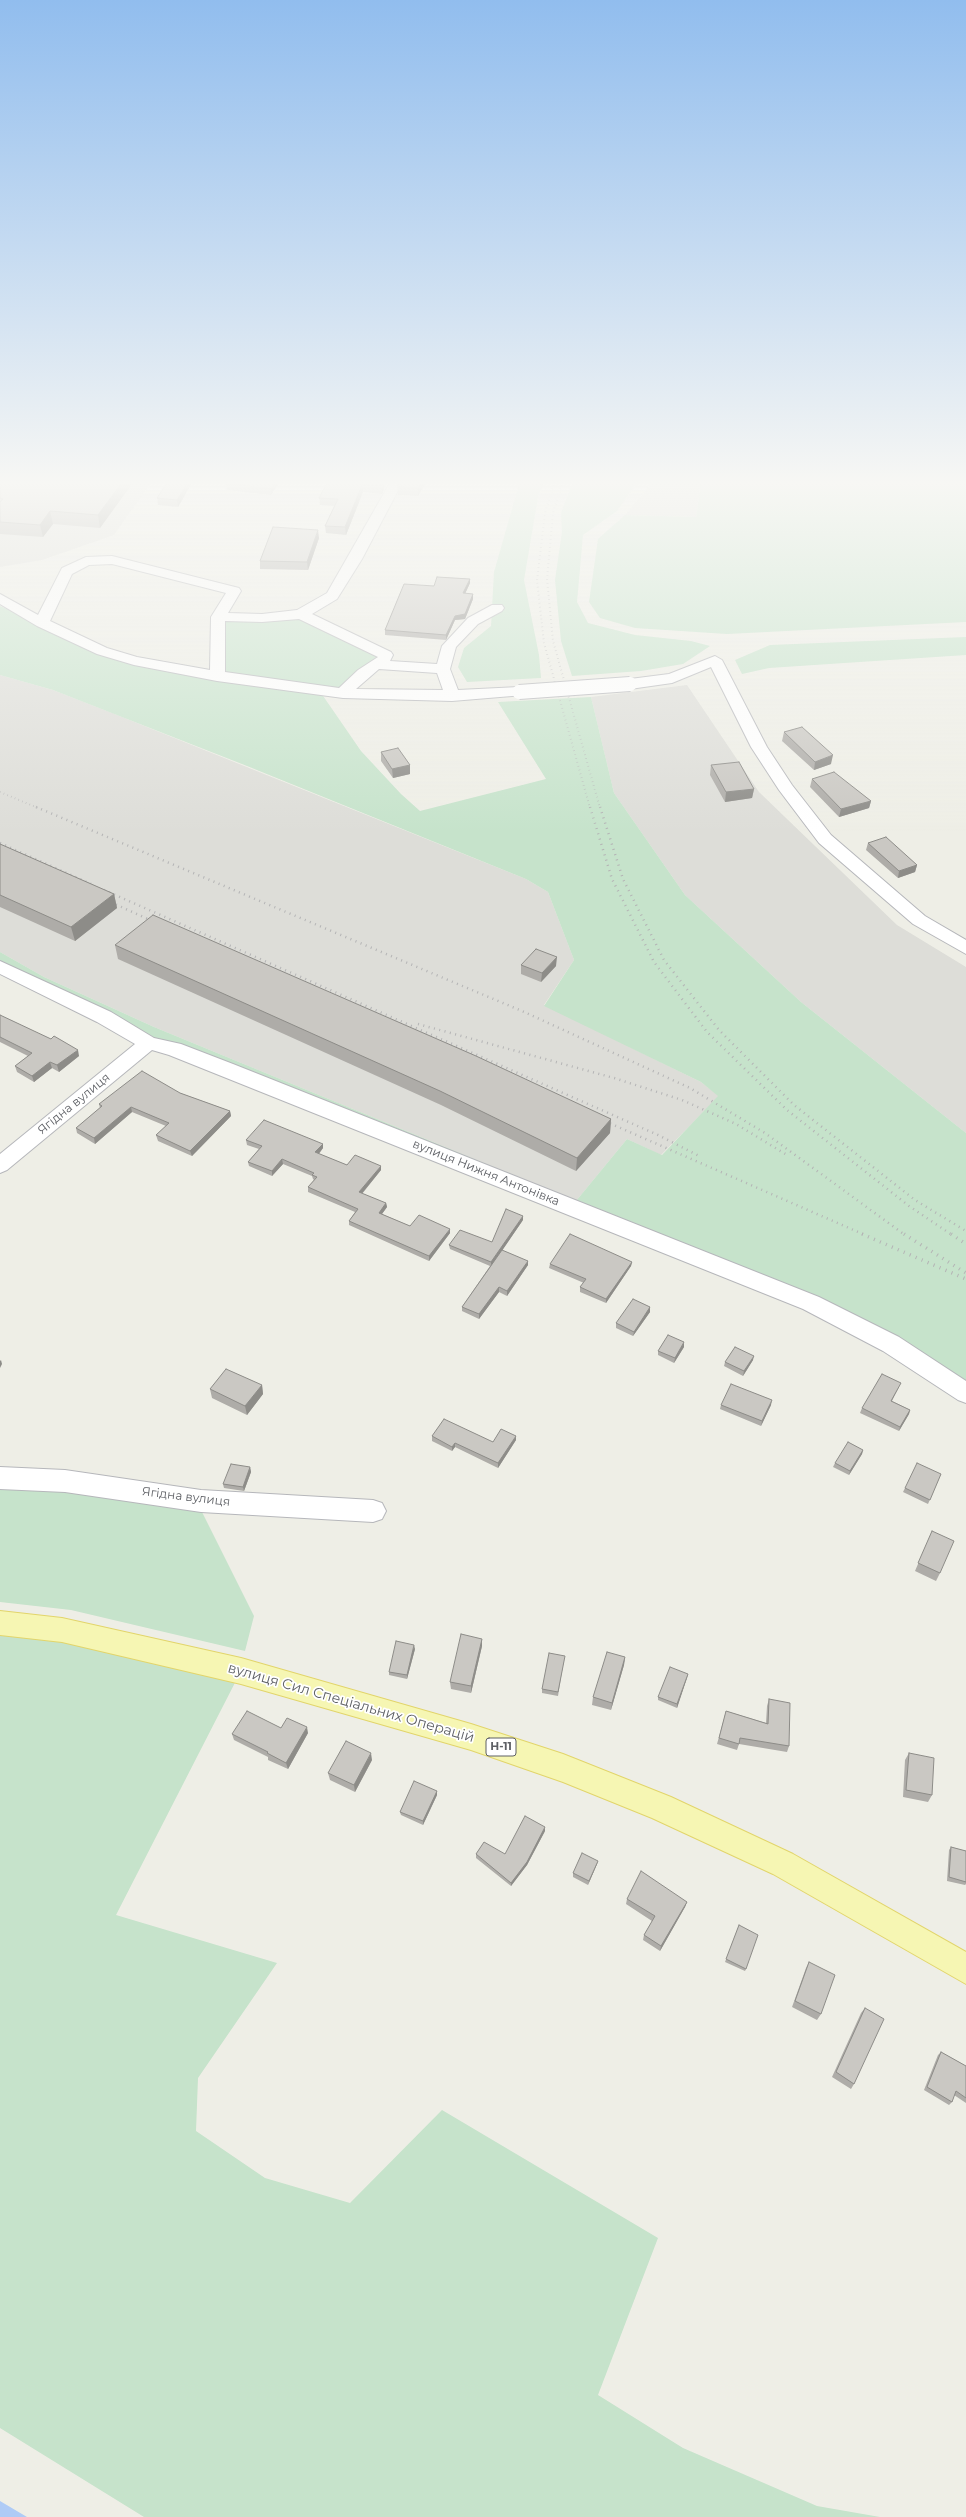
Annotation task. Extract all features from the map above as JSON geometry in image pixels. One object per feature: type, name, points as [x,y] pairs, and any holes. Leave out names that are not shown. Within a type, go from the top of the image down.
[{"type":"main road","name":"вулиця Сил Спеціальних Операцій","points":[[0,1623],[62,1630],[241,1671],[464,1734],[563,1768],[661,1807],[783,1864],[966,1969]]},
{"type":"street","points":[[1,598],[42,623],[102,651],[134,661],[217,676],[343,693],[452,696],[630,684],[672,678],[715,660],[759,747],[785,787],[826,839],[919,920],[966,948]]},
{"type":"street","points":[[42,623],[52,598]]},
{"type":"street","points":[[217,676],[218,617],[229,598]]},
{"type":"street","points":[[218,617],[262,618],[300,614],[328,598]]},
{"type":"street","points":[[452,696],[443,669],[449,646],[473,621],[497,608]]},
{"type":"street","points":[[300,614],[386,655],[384,659],[363,673],[343,693]]},
{"type":"street","points":[[376,664],[443,669]]},
{"type":"street","name":"вулиця Нижня Антонівка","points":[[0,967],[110,1021],[148,1043],[174,1049],[226,1069],[811,1303],[891,1344],[966,1393]]},
{"type":"street","name":"Ягідна вулиця","points":[[0,1165],[148,1043]]},
{"type":"street","name":"Ягідна вулиця","points":[[0,1478],[65,1481],[201,1501],[373,1511]]},
{"type":"shaded area","points":[[0,675],[53,690],[526,879],[548,892],[574,960],[544,1005],[701,1082],[719,1096],[661,1155],[627,1139],[576,1201],[154,1027],[44,977],[0,952]]},
{"type":"shaded area","points":[[687,685],[759,792],[897,925],[966,967],[966,1133],[801,1002],[685,895],[614,793],[591,697]]},
{"type":"green space","points":[[493,598],[528,598],[539,655],[541,678],[467,682],[458,667],[464,648],[491,626]]},
{"type":"green space","points":[[557,598],[577,598],[577,602],[588,623],[635,635],[691,641],[710,646],[683,664],[641,671],[572,676],[561,641]]},
{"type":"green space","points":[[590,598],[966,598],[966,622],[727,634],[635,628],[600,618],[589,602]]},
{"type":"green space","points":[[0,606],[102,651],[217,676],[218,617],[301,614],[386,655],[343,693],[319,690],[361,751],[401,794],[420,811],[546,779],[498,702],[591,697],[614,793],[685,895],[801,1002],[966,1133],[966,1387],[894,1339],[154,1038],[0,963],[0,952],[44,977],[154,1027],[576,1201],[627,1139],[662,1155],[718,1096],[701,1082],[544,1006],[574,960],[548,892],[526,879],[247,766],[53,690],[0,675]]},
{"type":"green space","points":[[966,637],[966,655],[769,668],[742,674],[735,660],[770,645]]},
{"type":"green space","points":[[0,1483],[200,1508],[254,1616],[245,1651],[71,1610],[0,1602]]},
{"type":"green space","points":[[0,1623],[241,1671],[116,1915],[277,1963],[198,2078],[196,2131],[265,2178],[350,2203],[442,2110],[658,2238],[598,2395],[683,2448],[817,2506],[880,2517],[144,2517],[0,2428]]},
{"type":"water","points":[[0,2501],[27,2517],[0,2517]]},
{"type":"building","points":[[398,598],[471,598],[465,614],[455,616],[446,635],[385,630]]},
{"type":"building","points":[[802,727],[833,755],[815,762],[784,732]]},
{"type":"building","points":[[398,748],[410,765],[392,769],[381,752]]},
{"type":"building","points":[[739,762],[754,789],[726,792],[711,765]]},
{"type":"building","points":[[834,772],[871,801],[841,809],[812,779]]},
{"type":"building","points":[[886,837],[917,865],[899,871],[868,843]]},
{"type":"building","points":[[0,844],[114,894],[71,927],[0,895]]},
{"type":"building","points":[[153,915],[476,1056],[611,1119],[577,1158],[440,1091],[115,945]]},
{"type":"building","points":[[536,949],[557,957],[542,973],[521,965]]},
{"type":"building","points":[[0,1015],[51,1039],[54,1036],[78,1050],[57,1065],[50,1062],[32,1076],[15,1066],[32,1053],[0,1037]]},
{"type":"building","points":[[142,1071],[180,1093],[230,1111],[190,1151],[156,1135],[169,1123],[131,1107],[94,1138],[76,1128],[102,1106],[99,1104]]},
{"type":"building","points":[[264,1120],[323,1144],[315,1152],[347,1165],[355,1155],[381,1166],[359,1192],[386,1203],[379,1213],[410,1226],[419,1215],[450,1229],[429,1256],[349,1221],[358,1209],[308,1187],[317,1177],[312,1175],[314,1173],[282,1159],[272,1171],[248,1162],[262,1146],[246,1140]]},
{"type":"building","points":[[506,1209],[523,1216],[491,1262],[449,1245],[460,1230],[492,1242]]},
{"type":"building","points":[[570,1234],[632,1262],[606,1299],[580,1287],[586,1279],[550,1264]]},
{"type":"building","points":[[502,1250],[528,1261],[507,1291],[499,1287],[479,1314],[462,1307]]},
{"type":"building","points":[[633,1299],[650,1307],[634,1332],[616,1323]]},
{"type":"building","points":[[668,1335],[684,1342],[675,1358],[658,1351]]},
{"type":"building","points":[[735,1347],[754,1356],[744,1371],[725,1362]]},
{"type":"building","points":[[226,1369],[262,1385],[245,1406],[210,1389]]},
{"type":"building","points":[[882,1374],[901,1383],[891,1401],[910,1410],[900,1427],[862,1408]]},
{"type":"building","points":[[731,1384],[772,1400],[762,1421],[721,1405]]},
{"type":"building","points":[[444,1419],[493,1442],[501,1429],[516,1436],[498,1463],[455,1443],[452,1447],[432,1436]]},
{"type":"building","points":[[848,1442],[863,1450],[850,1471],[835,1463]]},
{"type":"building","points":[[917,1463],[941,1474],[930,1500],[905,1488]]},
{"type":"building","points":[[231,1464],[250,1467],[243,1487],[223,1484]]},
{"type":"building","points":[[932,1531],[954,1541],[940,1573],[918,1563]]},
{"type":"building","points":[[461,1634],[482,1639],[471,1686],[450,1682]]},
{"type":"building","points":[[396,1641],[414,1645],[407,1675],[389,1672]]},
{"type":"building","points":[[607,1652],[625,1657],[612,1703],[593,1697]]},
{"type":"building","points":[[549,1653],[565,1656],[558,1692],[542,1689]]},
{"type":"building","points":[[670,1667],[688,1674],[677,1704],[658,1697]]},
{"type":"building","points":[[769,1699],[790,1703],[789,1746],[740,1738],[739,1744],[719,1738],[726,1711],[768,1724]]},
{"type":"building","points":[[247,1711],[281,1728],[287,1718],[307,1727],[286,1763],[232,1734]]},
{"type":"building","points":[[346,1741],[371,1753],[354,1785],[328,1773]]},
{"type":"building","points":[[909,1753],[934,1758],[932,1795],[906,1790]]},
{"type":"building","points":[[414,1781],[437,1791],[423,1821],[400,1812]]},
{"type":"building","points":[[525,1816],[545,1827],[527,1862],[511,1883],[476,1854],[484,1842],[505,1854]]},
{"type":"building","points":[[951,1847],[966,1851],[966,1882],[949,1877]]},
{"type":"building","points":[[582,1853],[598,1861],[589,1881],[573,1873]]},
{"type":"building","points":[[641,1871],[687,1902],[661,1946],[644,1935],[655,1916],[627,1899]]},
{"type":"building","points":[[739,1925],[758,1935],[746,1969],[726,1959]]},
{"type":"building","points":[[809,1962],[835,1975],[821,2014],[795,2001]]},
{"type":"building","points":[[865,2008],[884,2019],[854,2084],[836,2072]]},
{"type":"building","points":[[941,2052],[966,2066],[966,2098],[956,2091],[952,2102],[927,2087]]},
{"type":"railway","points":[[539,598],[544,643],[590,808]]},
{"type":"railway","points":[[549,598],[553,641],[600,808]]},
{"type":"railway","points":[[0,792],[38,808]]},
{"type":"railway","points":[[36,807],[522,1011],[690,1088],[765,1133],[905,1235]]},
{"type":"railway","points":[[590,807],[612,879],[654,962],[707,1032],[787,1110],[909,1206],[952,1235]]},
{"type":"railway","points":[[600,807],[623,879],[664,960],[719,1030],[794,1105],[915,1200],[966,1231]]},
{"type":"railway","points":[[0,843],[91,884]]},
{"type":"railway","points":[[104,890],[658,1135],[701,1157]]},
{"type":"railway","points":[[106,900],[159,924]]},
{"type":"railway","points":[[418,1024],[614,1078],[682,1100],[736,1124],[787,1155]]},
{"type":"railway","points":[[600,1119],[865,1235]]},
{"type":"railway","points":[[862,1234],[966,1279]]},
{"type":"railway","points":[[904,1234],[966,1273]]},
{"type":"railway","points":[[951,1234],[966,1244]]}]
